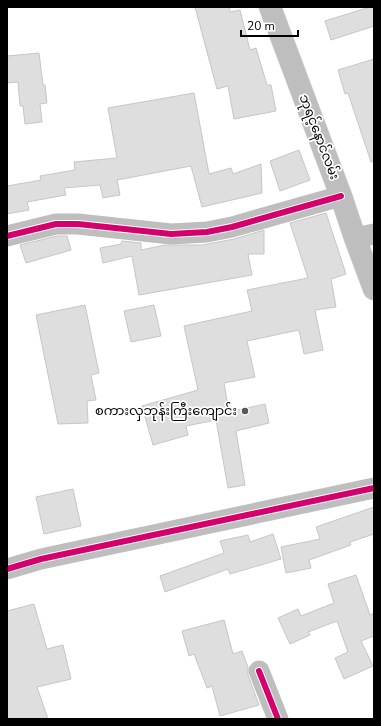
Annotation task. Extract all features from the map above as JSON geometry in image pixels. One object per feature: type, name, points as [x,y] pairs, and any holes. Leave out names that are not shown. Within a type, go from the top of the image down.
[{"type":"highway","name":"ဘုရင့်နောင်လမ်း","points":[[270,7],[341,196],[364,236],[374,289]]},
{"type":"street","points":[[7,236],[56,224],[78,224],[172,234],[207,232],[232,228],[341,196]]},
{"type":"street","points":[[7,569],[41,559],[374,488]]},
{"type":"street","points":[[259,671],[278,719]]},
{"type":"building","points":[[195,7],[229,7],[230,12],[240,10],[250,50],[256,48],[267,85],[271,85],[276,111],[234,119],[228,86],[217,89]]},
{"type":"building","points":[[374,7],[374,26],[331,40],[325,21]]},
{"type":"building","points":[[39,53],[47,103],[40,104],[42,122],[25,124],[23,106],[20,106],[18,82],[7,83],[7,56]]},
{"type":"building","points":[[374,59],[374,161],[371,162],[348,93],[345,94],[338,70]]},
{"type":"building","points":[[194,93],[209,174],[231,168],[233,174],[261,164],[262,193],[202,207],[191,166],[117,180],[120,195],[103,198],[100,185],[64,188],[66,195],[27,202],[29,210],[7,214],[7,186],[41,180],[40,176],[75,170],[74,162],[117,158],[108,108]]},
{"type":"building","points":[[299,150],[310,180],[280,191],[270,161]]},
{"type":"building","points":[[326,213],[346,274],[331,279],[336,307],[315,310],[323,350],[304,354],[299,330],[247,341],[255,377],[224,383],[229,412],[265,404],[269,423],[236,431],[245,485],[228,488],[216,420],[186,426],[188,435],[153,445],[142,406],[198,390],[184,326],[252,311],[247,290],[308,278],[290,223]]},
{"type":"building","points":[[264,230],[264,254],[248,254],[252,275],[139,295],[132,256],[103,263],[100,248],[121,244],[122,241],[141,243],[141,250],[165,245],[203,245],[234,239]]},
{"type":"building","points":[[57,236],[67,236],[71,250],[26,263],[20,245]]},
{"type":"building","points":[[85,305],[99,373],[91,375],[96,400],[87,401],[88,423],[58,424],[36,315]]},
{"type":"building","points":[[154,305],[161,336],[131,342],[124,311]]},
{"type":"building","points":[[73,489],[81,526],[44,534],[36,497]]},
{"type":"building","points":[[374,507],[374,534],[350,542],[351,545],[309,560],[311,568],[286,573],[281,547],[320,539],[316,527]]},
{"type":"building","points":[[273,534],[281,559],[230,574],[228,569],[165,592],[160,576],[224,553],[220,541],[248,535],[250,542]]},
{"type":"building","points":[[356,575],[370,615],[374,613],[374,636],[361,641],[373,666],[344,679],[335,658],[348,652],[337,621],[308,632],[310,635],[290,644],[278,618],[298,609],[301,616],[334,603],[328,584]]},
{"type":"building","points":[[34,604],[47,649],[63,645],[71,679],[37,687],[48,719],[7,719],[7,611]]},
{"type":"building","points":[[224,620],[233,654],[242,651],[248,667],[248,675],[259,705],[220,716],[212,686],[207,688],[194,654],[189,656],[182,631]]},
{"type":"cycle path","points":[[7,236],[56,224],[78,224],[171,234],[207,232],[232,227],[341,196]]},
{"type":"cycle path","points":[[7,569],[41,559],[374,488]]},
{"type":"cycle path","points":[[259,671],[278,719]]},
{"type":"place","name":"စကားလှဘုန်းကြီးကျောင်း","points":[[245,411]]}]
